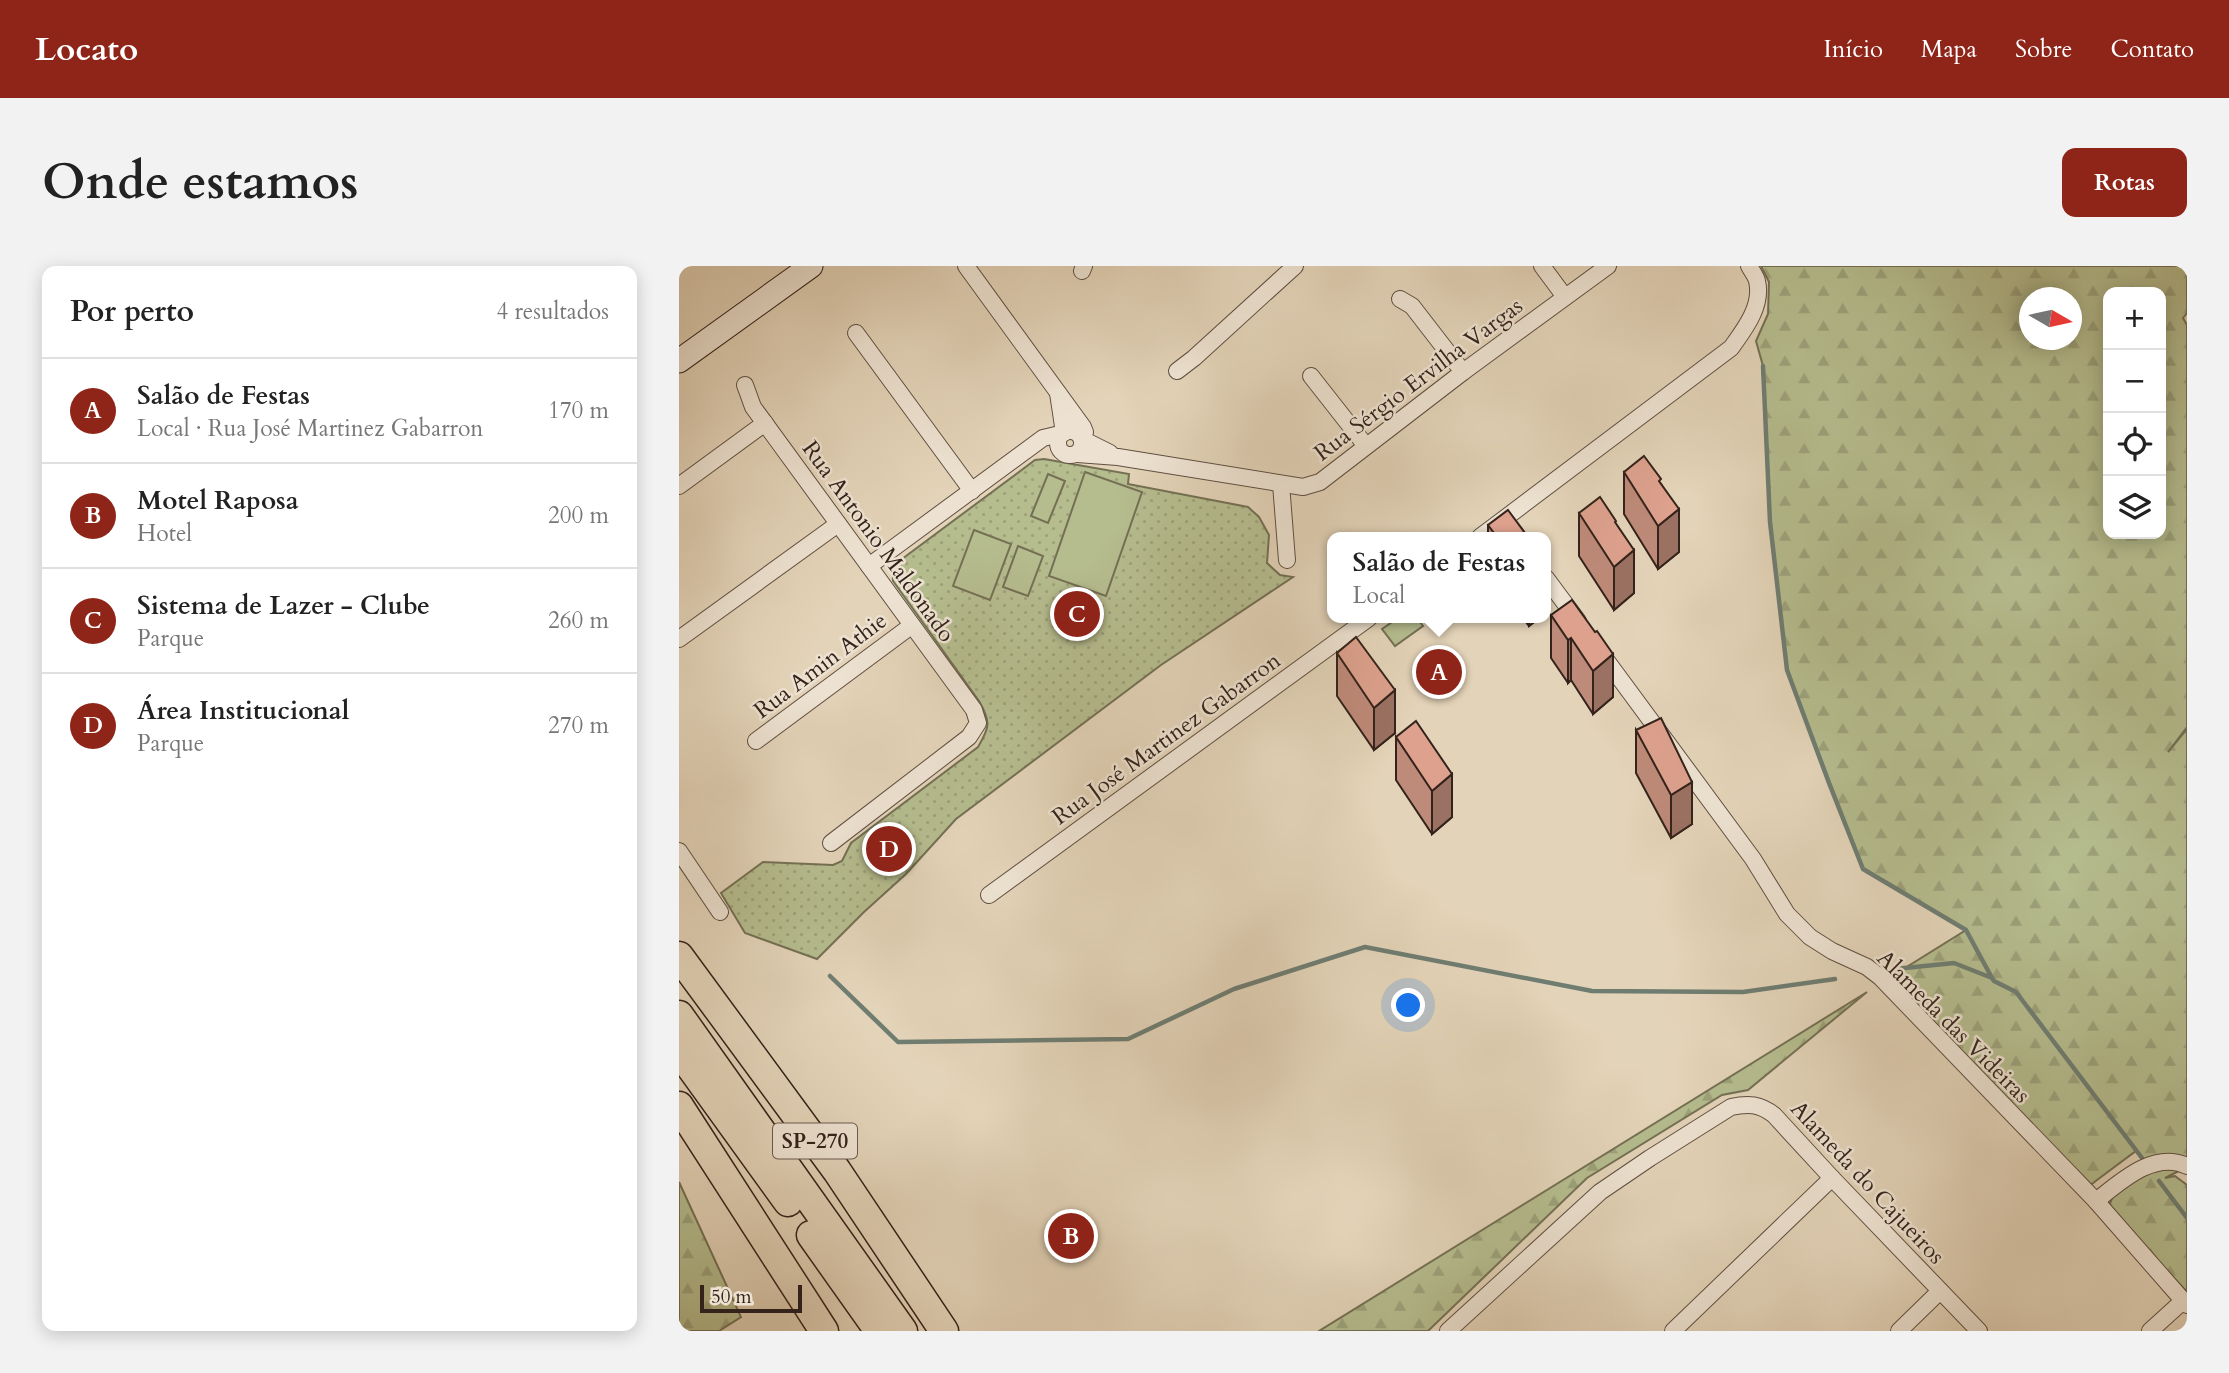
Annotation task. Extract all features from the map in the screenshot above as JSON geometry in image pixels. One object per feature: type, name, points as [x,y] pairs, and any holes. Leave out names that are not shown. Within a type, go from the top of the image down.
[{"type":"highway","name":"SP-270","points":[[679,956],[837,1171],[944,1331]]},
{"type":"highway","name":"SP-270","points":[[679,1015],[904,1331]]},
{"type":"highway","name":"SP-270","points":[[679,1051],[879,1331]]},
{"type":"highway","points":[[679,1106],[824,1331]]},
{"type":"highway","points":[[679,1119],[706,1147]]},
{"type":"highway","points":[[782,1193],[857,1331]]},
{"type":"main road","points":[[679,361],[811,266]]},
{"type":"street","points":[[966,266],[1083,426],[1085,432],[1073,448]]},
{"type":"street","points":[[1177,371],[1295,266]]},
{"type":"street","points":[[1542,266],[1565,297]]},
{"type":"street","name":"Rua Sérgio Ervilha Vargas","points":[[1025,451],[1073,448],[1281,484],[1303,487],[1320,482],[1608,266]]},
{"type":"street","points":[[1491,532],[1507,525],[1731,348],[1752,317],[1756,301],[1757,281],[1749,266]]},
{"type":"street","points":[[1400,299],[1412,306],[1464,372]]},
{"type":"street","points":[[856,333],[972,491]]},
{"type":"street","points":[[1311,376],[1366,446]]},
{"type":"street","name":"Rua Antonio Maldonado","points":[[745,385],[753,407],[974,710],[978,723],[969,737],[831,843]]},
{"type":"street","points":[[869,566],[1043,438],[1063,433],[1058,393]]},
{"type":"street","points":[[679,486],[765,423]]},
{"type":"street","name":"Rua Sérgio Ervilha Vargas","points":[[1063,433],[1074,431],[1073,448]]},
{"type":"street","points":[[1281,484],[1287,560]]},
{"type":"street","points":[[679,639],[838,524]]},
{"type":"street","name":"Alameda das Videiras","points":[[1551,585],[1753,859],[1787,914],[1810,937],[1832,951],[1867,967],[1879,977],[2095,1201],[2185,1303]]},
{"type":"street","name":"Rua José Martinez Gabarron","points":[[989,895],[1362,623]]},
{"type":"street","name":"Rua Amin Athie","points":[[756,741],[911,626]]},
{"type":"street","points":[[679,851],[720,912]]},
{"type":"street","name":"Alameda do Cajueiros","points":[[1448,1331],[1600,1192],[1731,1107],[1746,1103],[1764,1107],[1774,1115],[1979,1331]]},
{"type":"street","points":[[2095,1201],[2135,1171],[2156,1164],[2179,1162],[2187,1166]]},
{"type":"street","points":[[1673,1331],[1832,1178]]},
{"type":"street","points":[[1899,1331],[1940,1291]]},
{"type":"street","points":[[2150,1331],[2185,1303]]},
{"type":"green space","points":[[1761,266],[2187,266],[2187,313],[2183,318],[2187,325],[2187,727],[2168,752],[2187,729],[2187,1167],[2165,1178],[2175,1176],[2187,1185],[2187,1292],[2112,1213],[2110,1203],[2114,1194],[2149,1168],[2136,1151],[2092,1184],[2086,1183],[1903,993],[1902,986],[1889,978],[1966,930],[1863,869],[1787,670],[1770,522],[1763,366],[1756,341],[1768,314],[1769,282]]},
{"type":"green space","points":[[1044,459],[1129,474],[1128,484],[1248,507],[1259,517],[1269,535],[1267,563],[1280,575],[1293,577],[1161,665],[956,819],[906,874],[817,959],[745,933],[721,893],[763,862],[833,865],[842,861],[851,843],[978,747],[987,724],[983,708],[893,581],[894,571],[902,559],[1035,460]]},
{"type":"green space","points":[[1085,472],[1142,492],[1106,596],[1049,576]]},
{"type":"green space","points":[[1048,474],[1065,481],[1048,523],[1031,516]]},
{"type":"green space","points":[[974,530],[1011,544],[990,600],[953,586]]},
{"type":"green space","points":[[1018,546],[1043,556],[1028,596],[1003,587]]},
{"type":"green space","points":[[1391,623],[1421,623],[1423,626],[1395,646],[1382,629]]},
{"type":"green space","points":[[1867,992],[1748,1090],[1722,1095],[1587,1178],[1428,1331],[1319,1331]]},
{"type":"green space","points":[[679,1182],[741,1317],[719,1331],[679,1331]]},
{"type":"building","points":[[1644,456],[1679,509],[1658,526],[1624,472]]},
{"type":"building","points":[[1600,497],[1634,550],[1614,567],[1579,513]]},
{"type":"building","points":[[1508,510],[1524,532],[1493,532],[1488,525]]},
{"type":"building","points":[[1572,600],[1613,654],[1593,671],[1571,638],[1568,640],[1551,615]]},
{"type":"building","points":[[1356,637],[1395,690],[1374,708],[1337,653]]},
{"type":"building","points":[[1451,651],[1458,661],[1449,668],[1442,658]]},
{"type":"building","points":[[1437,653],[1445,666],[1431,676],[1422,663]]},
{"type":"building","points":[[1661,718],[1692,782],[1671,795],[1636,730]]},
{"type":"building","points":[[1416,721],[1452,774],[1432,791],[1396,737]]},
{"type":"waterway","points":[[1763,366],[1770,522],[1787,670],[1829,783],[1863,869],[1966,930],[1992,978]]},
{"type":"waterway","points":[[830,976],[898,1042],[1128,1039],[1234,989],[1365,947],[1592,991],[1743,992],[1835,979]]},
{"type":"waterway","points":[[1895,969],[1954,963],[1992,978],[2016,992],[2142,1158]]},
{"type":"waterway","points":[[2159,1181],[2187,1218]]},
{"type":"place","name":"Sistema de Lazer - Clube","points":[[1077,614]]},
{"type":"place","name":"Salão de Festas","points":[[1439,672]]},
{"type":"place","name":"Área Institucional","points":[[889,849]]},
{"type":"place","name":"Motel Raposa","points":[[1071,1236]]}]
